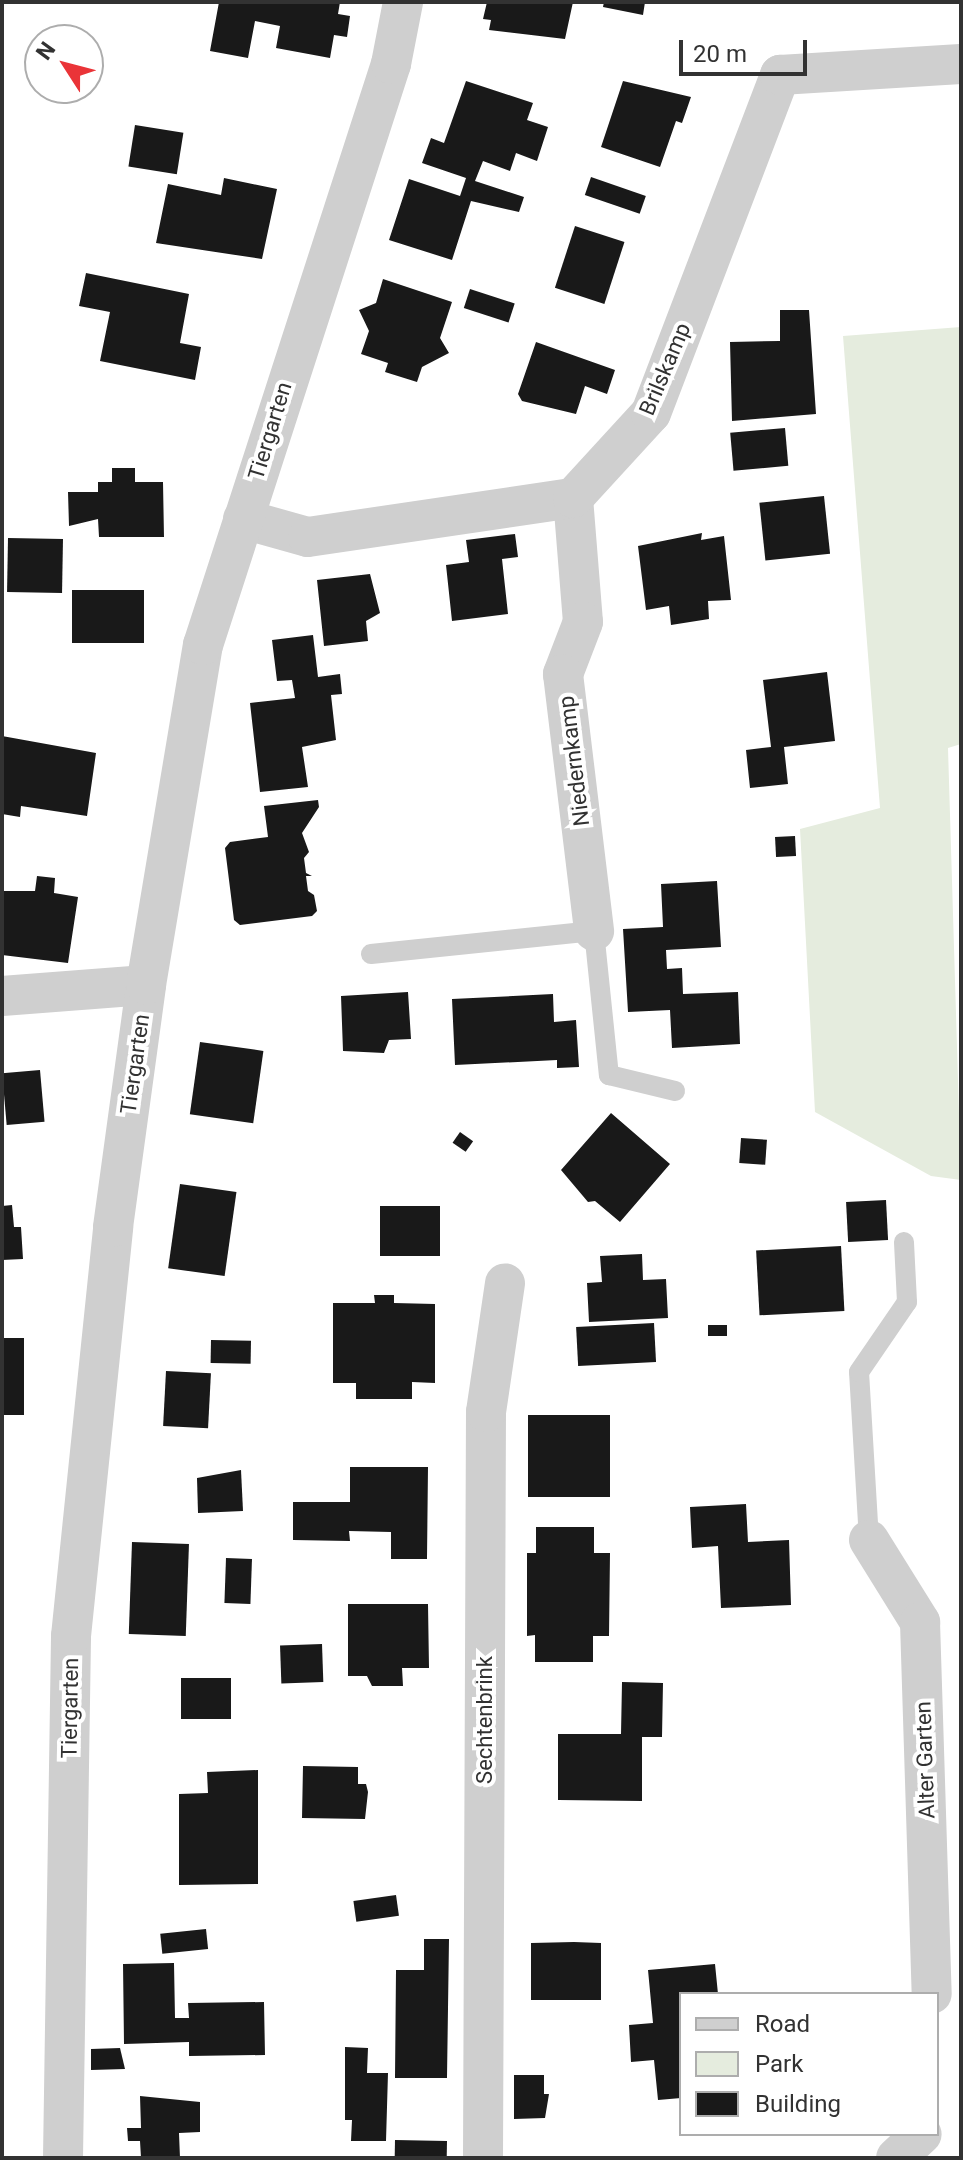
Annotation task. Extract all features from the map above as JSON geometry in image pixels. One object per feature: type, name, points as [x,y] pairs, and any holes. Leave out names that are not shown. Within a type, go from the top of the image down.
[{"type":"street","name":"Tiergarten","points":[[63,2158],[71,1636],[113,1227],[146,985],[203,645],[391,64],[403,2]]},
{"type":"street","name":"Brilskamp","points":[[573,498],[651,413],[780,75],[961,64]]},
{"type":"street","points":[[243,519],[308,537],[573,498]]},
{"type":"street","name":"Niedernkamp","points":[[573,498],[583,622],[563,674],[594,931]]},
{"type":"street","points":[[2,996],[146,985]]},
{"type":"street","name":"Sechtenbrink","points":[[483,2158],[486,1412],[505,1283]]},
{"type":"street","name":"Alter Garten","points":[[869,1540],[920,1622],[932,1992]]},
{"type":"street","points":[[896,2158],[920,2136]]},
{"type":"lane","points":[[371,954],[594,931]]},
{"type":"lane","name":"Niedernkamp","points":[[594,931],[609,1075],[675,1091]]},
{"type":"lane","points":[[869,1540],[859,1372],[907,1302],[904,1242]]},
{"type":"green space","points":[[961,327],[961,744],[948,748],[961,1180],[931,1176],[815,1112],[800,829],[880,808],[843,336]]},
{"type":"building","points":[[219,2],[340,2],[338,14],[350,16],[347,37],[334,35],[330,58],[276,48],[280,26],[255,21],[248,58],[210,51]]},
{"type":"building","points":[[487,2],[573,2],[565,39],[489,30],[491,20],[483,19]]},
{"type":"building","points":[[604,2],[645,2],[643,15],[603,7]]},
{"type":"building","points":[[466,81],[533,103],[527,120],[548,127],[537,161],[516,153],[510,171],[483,161],[475,181],[524,197],[519,212],[471,201],[452,260],[389,240],[409,179],[460,196],[466,178],[422,163],[431,138],[444,143]]},
{"type":"building","points":[[623,81],[691,97],[682,123],[676,121],[660,167],[601,147]]},
{"type":"building","points":[[135,125],[183,133],[177,174],[128,166]]},
{"type":"building","points":[[591,177],[646,196],[640,214],[585,195]]},
{"type":"building","points":[[224,178],[277,189],[262,259],[156,243],[168,184],[221,195]]},
{"type":"building","points":[[575,226],[624,242],[604,304],[555,288]]},
{"type":"building","points":[[86,273],[189,294],[180,343],[201,347],[195,380],[100,361],[110,312],[79,306]]},
{"type":"building","points":[[383,279],[452,302],[440,338],[449,353],[422,367],[417,382],[385,372],[388,363],[361,354],[369,331],[359,310],[376,303]]},
{"type":"building","points":[[470,289],[515,304],[509,323],[464,308]]},
{"type":"building","points":[[780,310],[809,310],[816,414],[732,421],[730,342],[780,341]]},
{"type":"building","points":[[536,342],[615,370],[607,394],[585,386],[576,414],[522,401],[518,394]]},
{"type":"building","points":[[785,428],[788,466],[734,471],[730,433]]},
{"type":"building","points":[[112,468],[135,468],[135,482],[163,482],[164,537],[99,537],[98,519],[69,526],[68,492],[98,492],[98,482],[112,482]]},
{"type":"building","points":[[824,496],[830,554],[765,560],[759,503]]},
{"type":"building","points":[[702,533],[701,540],[724,536],[731,600],[708,601],[709,619],[671,625],[669,606],[646,610],[638,546]]},
{"type":"building","points":[[515,534],[518,557],[502,559],[508,614],[452,621],[446,565],[469,562],[466,540]]},
{"type":"building","points":[[8,538],[63,539],[62,593],[7,592]]},
{"type":"building","points":[[370,574],[380,613],[366,621],[368,641],[324,646],[317,580]]},
{"type":"building","points":[[72,590],[144,590],[144,643],[72,643]]},
{"type":"building","points":[[313,635],[318,677],[340,674],[342,694],[331,695],[336,740],[302,747],[308,787],[260,792],[250,703],[295,698],[292,680],[277,681],[272,640]]},
{"type":"building","points":[[827,672],[835,741],[784,747],[788,784],[750,788],[746,750],[771,747],[763,680]]},
{"type":"building","points":[[2,736],[96,753],[87,816],[21,806],[20,817],[2,814]]},
{"type":"building","points":[[318,800],[319,807],[302,833],[309,852],[304,858],[306,873],[312,876],[306,876],[308,891],[314,895],[317,911],[312,916],[240,925],[234,920],[225,848],[230,842],[268,837],[264,806]]},
{"type":"building","points":[[795,836],[796,856],[776,857],[775,837]]},
{"type":"building","points":[[37,876],[55,878],[54,893],[78,897],[68,963],[2,955],[2,891],[35,891]]},
{"type":"building","points":[[717,881],[721,947],[666,950],[667,969],[682,968],[683,994],[738,992],[740,1044],[672,1048],[670,1010],[628,1012],[623,929],[663,927],[661,884]]},
{"type":"building","points":[[408,992],[411,1039],[389,1040],[384,1053],[343,1051],[341,996]]},
{"type":"building","points":[[553,994],[554,1022],[576,1020],[579,1067],[557,1068],[557,1060],[455,1065],[452,999]]},
{"type":"building","points":[[200,1042],[263,1051],[253,1123],[190,1114]]},
{"type":"building","points":[[40,1070],[45,1122],[7,1125],[2,1073]]},
{"type":"building","points":[[611,1113],[670,1164],[620,1222],[595,1201],[588,1202],[561,1170]]},
{"type":"building","points":[[460,1132],[473,1141],[466,1152],[453,1143]]},
{"type":"building","points":[[741,1138],[767,1140],[765,1165],[739,1163]]},
{"type":"building","points":[[180,1184],[236,1192],[225,1276],[168,1268]]},
{"type":"building","points":[[886,1200],[888,1240],[848,1242],[846,1202]]},
{"type":"building","points":[[12,1205],[14,1227],[21,1227],[23,1259],[2,1260],[2,1206]]},
{"type":"building","points":[[380,1206],[440,1206],[440,1256],[380,1256]]},
{"type":"building","points":[[841,1246],[844,1311],[760,1315],[756,1250]]},
{"type":"building","points":[[642,1254],[643,1280],[666,1279],[668,1318],[589,1322],[587,1283],[602,1282],[600,1256]]},
{"type":"building","points":[[374,1295],[394,1295],[394,1303],[435,1304],[435,1383],[412,1382],[412,1399],[356,1399],[356,1383],[333,1383],[333,1303],[375,1303]]},
{"type":"building","points":[[654,1323],[656,1362],[578,1366],[576,1327]]},
{"type":"building","points":[[708,1325],[727,1325],[727,1336],[708,1336]]},
{"type":"building","points":[[2,1338],[24,1338],[24,1415],[2,1415]]},
{"type":"building","points":[[211,1340],[251,1341],[251,1364],[211,1363]]},
{"type":"building","points":[[166,1371],[211,1373],[208,1428],[163,1426]]},
{"type":"building","points":[[528,1415],[610,1415],[610,1497],[528,1497]]},
{"type":"building","points":[[350,1467],[428,1467],[427,1559],[391,1559],[391,1532],[349,1531],[350,1541],[293,1540],[293,1502],[350,1502]]},
{"type":"building","points":[[241,1470],[243,1511],[198,1513],[197,1478]]},
{"type":"building","points":[[746,1504],[748,1542],[789,1540],[791,1605],[721,1608],[718,1546],[692,1548],[690,1507]]},
{"type":"building","points":[[536,1527],[594,1527],[594,1553],[610,1553],[609,1636],[593,1636],[593,1662],[535,1662],[535,1635],[527,1636],[527,1553],[536,1553]]},
{"type":"building","points":[[132,1542],[189,1544],[186,1636],[129,1634]]},
{"type":"building","points":[[226,1558],[252,1559],[250,1604],[224,1603]]},
{"type":"building","points":[[348,1604],[428,1604],[429,1668],[402,1668],[403,1686],[372,1686],[367,1676],[348,1676]]},
{"type":"building","points":[[322,1644],[323,1682],[281,1683],[280,1645]]},
{"type":"building","points":[[181,1678],[231,1678],[231,1719],[181,1719]]},
{"type":"building","points":[[622,1682],[663,1683],[662,1737],[642,1737],[642,1801],[558,1800],[558,1734],[621,1734]]},
{"type":"building","points":[[303,1766],[358,1767],[358,1784],[366,1784],[368,1792],[365,1819],[302,1818]]},
{"type":"building","points":[[258,1770],[258,1884],[179,1885],[179,1794],[208,1793],[207,1772]]},
{"type":"building","points":[[396,1895],[399,1916],[356,1922],[353,1901]]},
{"type":"building","points":[[206,1929],[208,1949],[162,1954],[160,1934]]},
{"type":"building","points":[[424,1939],[449,1939],[447,2078],[395,2078],[396,1970],[424,1970]]},
{"type":"building","points":[[531,1943],[601,1943],[601,2000],[531,2000]]},
{"type":"building","points":[[174,1963],[175,2018],[189,2018],[188,2003],[264,2002],[265,2055],[189,2056],[189,2042],[124,2044],[123,1964]]},
{"type":"building","points":[[715,1964],[718,1992],[679,1992],[679,2098],[658,2100],[654,2060],[631,2062],[629,2025],[653,2023],[648,1970]]},
{"type":"building","points":[[345,2047],[368,2048],[367,2073],[388,2073],[386,2141],[351,2141],[352,2120],[345,2120]]},
{"type":"building","points":[[120,2048],[125,2069],[91,2070],[91,2049]]},
{"type":"building","points":[[514,2075],[544,2075],[544,2094],[549,2094],[545,2118],[514,2119]]},
{"type":"building","points":[[140,2096],[200,2102],[200,2132],[179,2133],[180,2158],[141,2158],[140,2141],[128,2141],[127,2128],[141,2128]]},
{"type":"building","points":[[395,2140],[447,2141],[447,2158],[395,2158]]}]
